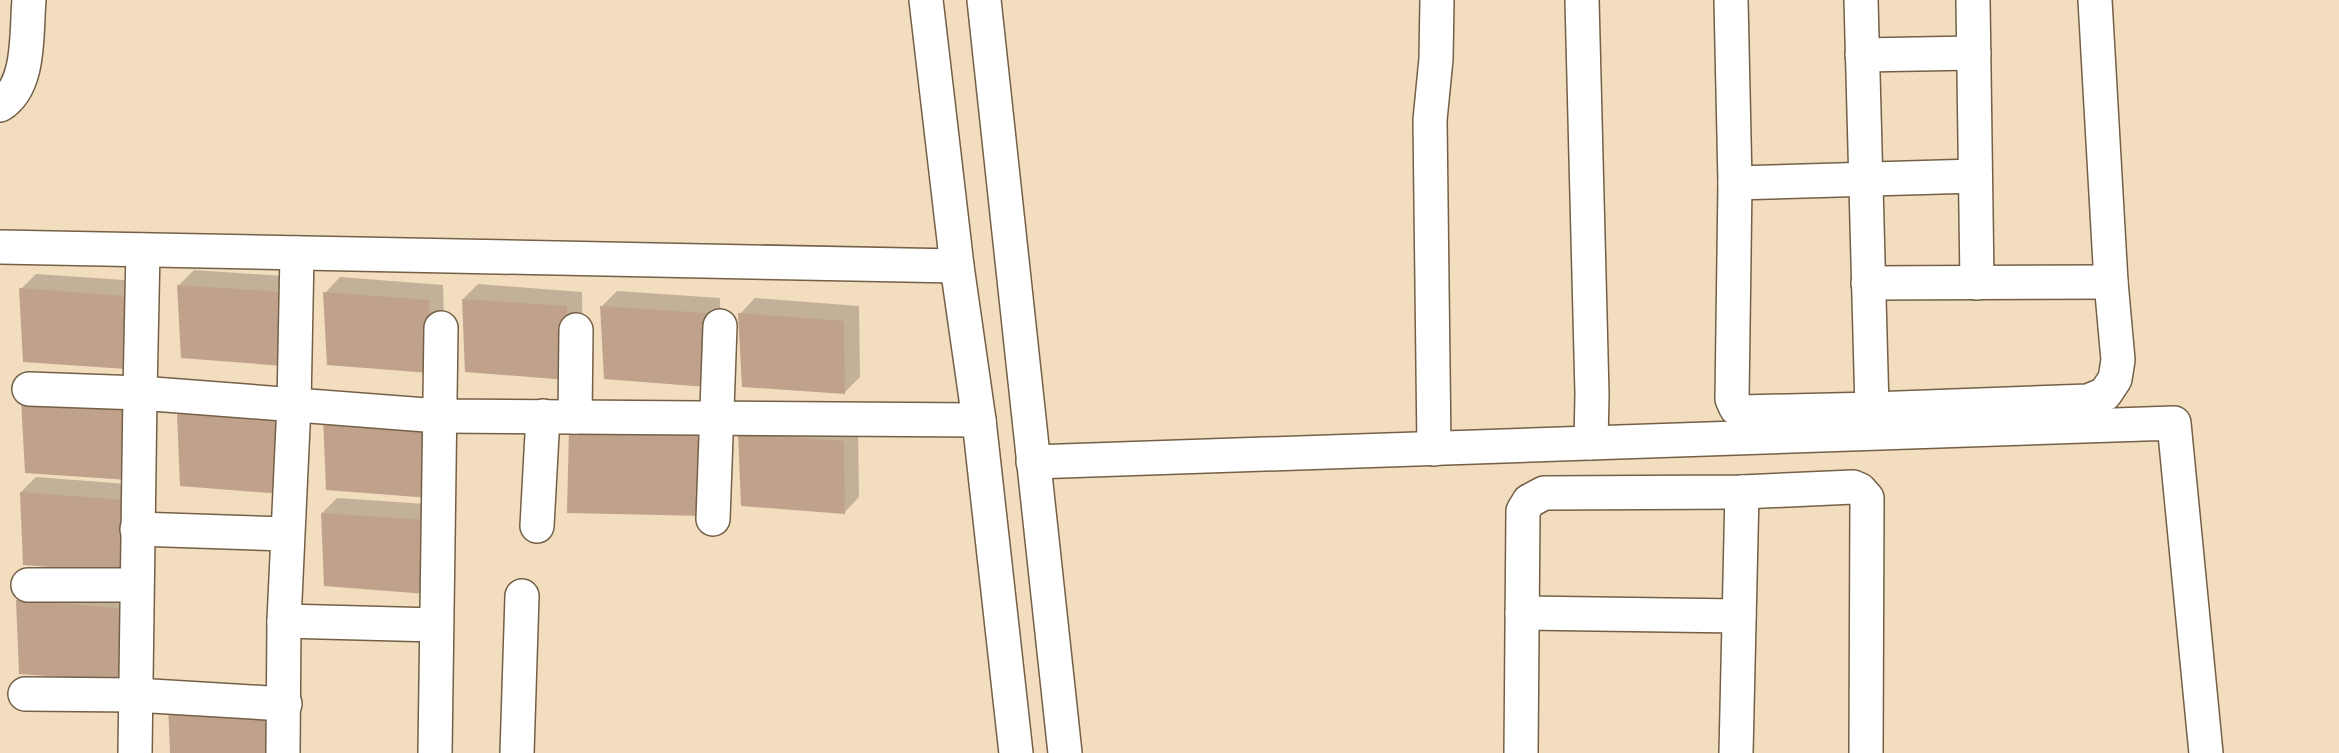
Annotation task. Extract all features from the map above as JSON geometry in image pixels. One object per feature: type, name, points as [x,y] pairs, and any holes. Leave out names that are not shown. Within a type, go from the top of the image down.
[{"type":"street","points":[[0,105],[7,101],[17,89],[22,75],[29,0]]},
{"type":"street","points":[[926,0],[957,266],[979,420],[1016,753]]},
{"type":"street","points":[[984,0],[1065,753]]},
{"type":"street","points":[[1434,448],[1430,120],[1436,59],[1437,0]]},
{"type":"street","points":[[1582,0],[1592,394],[1591,443]]},
{"type":"street","points":[[1731,0],[1735,183],[1733,403],[1742,412],[1873,422],[2174,423],[2206,753]]},
{"type":"street","points":[[1860,0],[1873,422]]},
{"type":"street","points":[[1973,0],[1977,282]]},
{"type":"street","points":[[1033,462],[1591,443],[1873,422],[2088,401],[2105,394],[2115,379],[2118,360],[2111,282],[2095,0]]},
{"type":"street","points":[[1862,54],[1974,53]]},
{"type":"street","points":[[1735,183],[1975,176]]},
{"type":"street","points":[[0,247],[957,266]]},
{"type":"street","points":[[135,753],[143,250]]},
{"type":"street","points":[[283,753],[284,621],[294,404],[297,253]]},
{"type":"street","points":[[1868,283],[2111,282]]},
{"type":"street","points":[[713,519],[720,326]]},
{"type":"street","points":[[435,753],[441,328]]},
{"type":"street","points":[[575,417],[576,330]]},
{"type":"street","points":[[29,389],[140,393],[439,416],[979,420]]},
{"type":"street","points":[[537,526],[543,416]]},
{"type":"street","points":[[1521,753],[1523,511],[1529,501],[1544,493],[1742,492],[1853,487],[1860,490],[1867,498],[1866,753]]},
{"type":"street","points":[[1736,753],[1742,492]]},
{"type":"street","points":[[137,529],[287,534]]},
{"type":"street","points":[[28,585],[136,585]]},
{"type":"street","points":[[517,753],[522,596]]},
{"type":"street","points":[[1522,613],[1739,616]]},
{"type":"street","points":[[284,621],[436,625]]},
{"type":"street","points":[[25,694],[135,694],[285,704]]},
{"type":"building","points":[[177,285],[283,292],[284,366],[181,358]]},
{"type":"building","points":[[19,288],[125,296],[126,369],[23,362]]},
{"type":"building","points":[[323,292],[429,300],[430,373],[327,365]]},
{"type":"building","points":[[462,299],[567,306],[568,380],[465,372]]},
{"type":"building","points":[[600,306],[706,313],[707,387],[604,379]]},
{"type":"building","points":[[738,313],[844,321],[845,394],[742,387]]},
{"type":"building","points":[[21,399],[126,407],[128,480],[25,473]]},
{"type":"building","points":[[177,413],[282,420],[283,494],[180,486]]},
{"type":"building","points":[[323,417],[428,425],[430,498],[326,490]]},
{"type":"building","points":[[569,427],[708,429],[706,516],[567,513]]},
{"type":"building","points":[[738,433],[844,441],[845,514],[741,506]]},
{"type":"building","points":[[20,492],[125,500],[126,573],[23,565]]},
{"type":"building","points":[[321,513],[426,520],[427,594],[324,586]]},
{"type":"building","points":[[16,600],[121,608],[123,681],[19,674]]},
{"type":"building","points":[[168,703],[274,711],[274,753],[170,753]]}]
